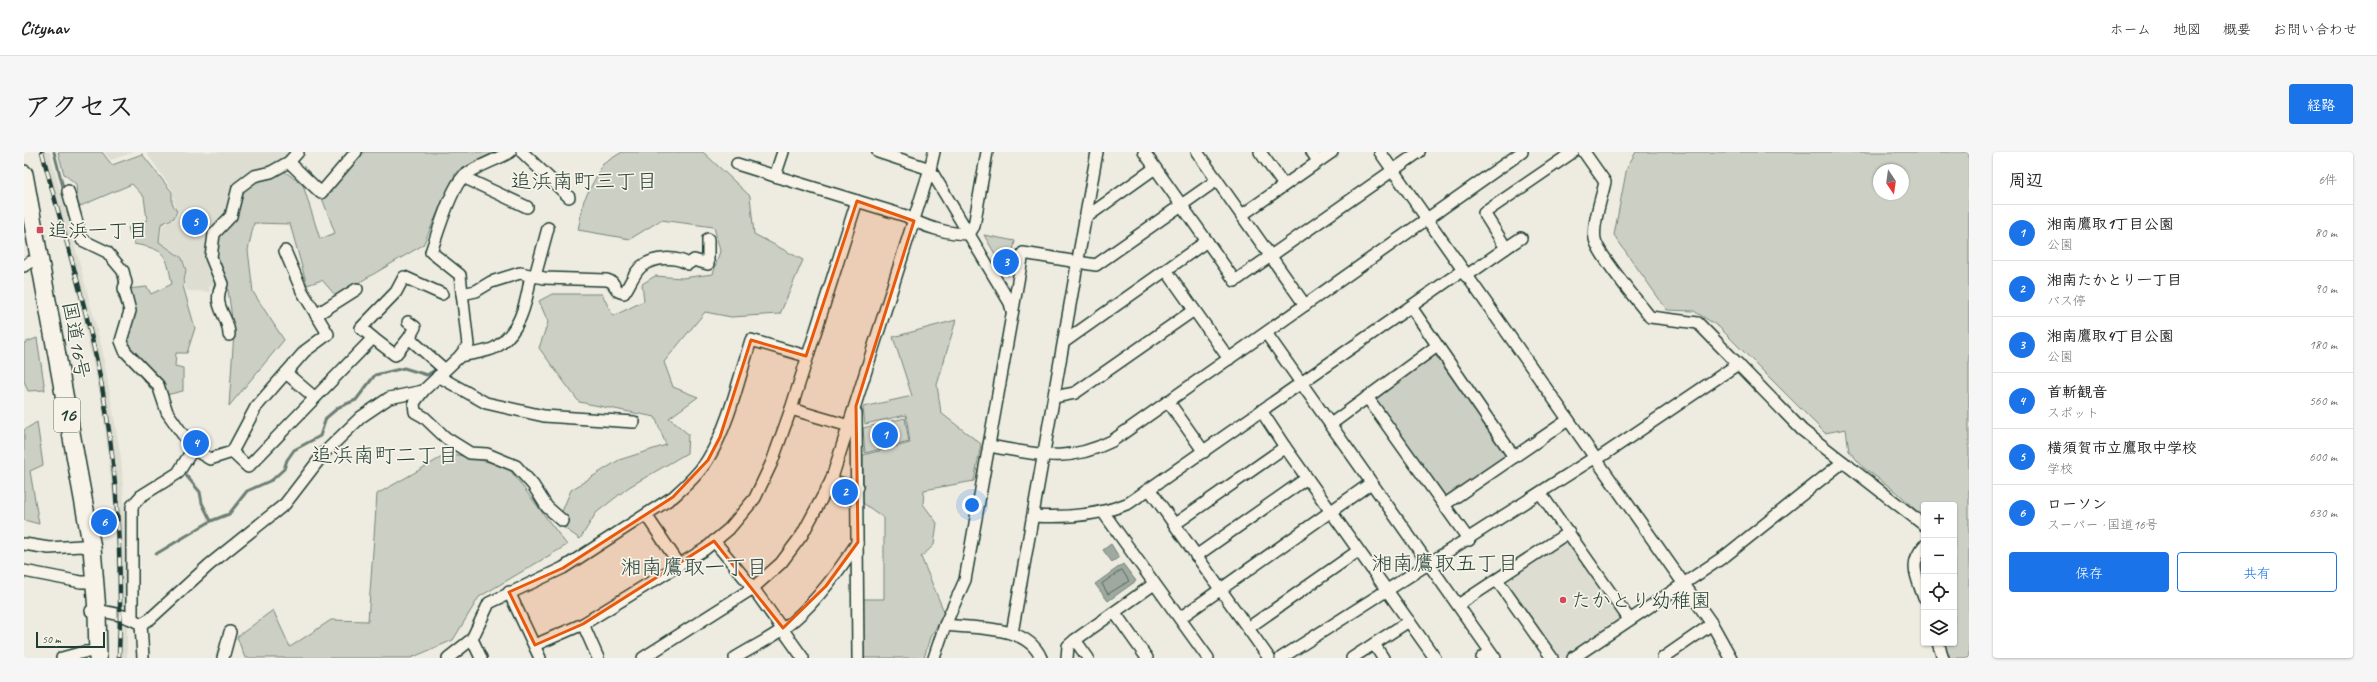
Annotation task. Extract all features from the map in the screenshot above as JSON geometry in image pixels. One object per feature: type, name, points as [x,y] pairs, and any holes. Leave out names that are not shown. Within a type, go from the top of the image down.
[{"type":"highway","name":"国道16号","points":[[24,174],[26,197],[86,547],[91,582],[94,655]]},
{"type":"highway","name":"国道16号","points":[[24,226],[27,264],[86,547]]},
{"type":"street","points":[[229,335],[227,324],[218,305],[218,293],[222,284],[211,257],[214,234],[231,216],[238,188],[254,176],[271,172],[289,162],[298,152]]},
{"type":"street","points":[[289,162],[321,192],[356,152]]},
{"type":"street","points":[[510,152],[480,166],[463,177],[445,211],[431,252],[460,275],[468,345],[460,356],[441,372],[423,391],[414,403],[415,412],[424,417],[446,438],[470,453],[487,454],[516,466],[533,485],[547,508],[563,521]]},
{"type":"street","points":[[522,152],[569,197]]},
{"type":"street","points":[[775,176],[783,152]]},
{"type":"street","points":[[878,152],[930,169],[1010,303],[1013,314]]},
{"type":"street","points":[[643,658],[753,588],[781,563],[802,535],[831,481],[914,221],[934,152]]},
{"type":"street","points":[[969,234],[974,226],[987,152]]},
{"type":"street","points":[[1012,633],[1097,152]]},
{"type":"street","points":[[1144,152],[1235,281],[1419,152]]},
{"type":"street","points":[[1197,152],[1305,305]]},
{"type":"street","points":[[1260,152],[1284,185]]},
{"type":"street","points":[[1242,215],[1284,185],[1315,157],[1332,152]]},
{"type":"street","points":[[1380,152],[1712,624],[1731,658]]},
{"type":"street","points":[[989,446],[1043,455],[1071,456],[1100,448],[1229,359],[1522,152]]},
{"type":"street","points":[[1506,248],[1484,213],[1573,152]]},
{"type":"street","points":[[1584,152],[1605,182],[1594,232],[1595,241],[1622,282],[1650,317],[1698,323],[1802,430],[1921,523]]},
{"type":"street","points":[[737,164],[906,216],[914,221],[959,234],[969,234]]},
{"type":"street","points":[[1086,218],[1155,168]]},
{"type":"street","points":[[463,177],[527,207]]},
{"type":"street","points":[[934,658],[945,625],[965,580],[1023,253],[1096,265],[1216,180]]},
{"type":"street","points":[[68,191],[82,240],[107,252],[124,271],[124,288],[130,311],[121,341],[124,351],[158,385],[167,412],[193,449],[210,459],[232,452],[256,407],[305,351],[328,334],[302,291],[285,251]]},
{"type":"street","points":[[535,646],[583,624],[714,542],[729,529],[755,498],[772,462],[791,409],[806,356],[857,201]]},
{"type":"street","points":[[460,356],[495,348],[506,338],[517,324],[527,304],[530,280],[535,276],[548,228]]},
{"type":"street","points":[[1033,516],[1057,517],[1103,512],[1130,503],[1411,307],[1521,238]]},
{"type":"street","points":[[462,294],[476,291],[491,282],[520,273],[535,276],[607,280],[612,282],[618,291],[624,293],[642,266],[658,259],[681,259],[688,264],[694,260],[708,264],[708,239]]},
{"type":"street","points":[[1064,342],[1207,241]]},
{"type":"street","points":[[1166,270],[1229,359]]},
{"type":"street","points":[[408,322],[416,327],[395,355],[361,328],[396,292],[404,277],[442,294]]},
{"type":"street","points":[[316,315],[357,288]]},
{"type":"street","points":[[1411,307],[1514,457]]},
{"type":"street","points":[[1054,397],[1075,393],[1194,310]]},
{"type":"street","points":[[1266,332],[1458,606],[1489,656]]},
{"type":"street","points":[[232,452],[248,467],[314,397],[373,338]]},
{"type":"street","points":[[409,338],[441,372],[486,403],[544,416],[634,422]]},
{"type":"street","points":[[448,658],[472,639],[489,603],[564,568],[678,493],[708,460],[720,437],[751,340],[806,356]]},
{"type":"street","points":[[1331,424],[1437,346]]},
{"type":"street","points":[[1281,658],[1541,494],[1738,364]]},
{"type":"street","points":[[286,373],[314,397]]},
{"type":"street","points":[[137,622],[285,504],[325,452],[361,417],[389,398],[423,391]]},
{"type":"street","points":[[1367,397],[1469,540]]},
{"type":"street","points":[[1168,401],[1204,452]]},
{"type":"street","points":[[856,406],[858,487],[858,658]]},
{"type":"street","points":[[791,409],[849,426]]},
{"type":"street","points":[[1262,412],[1285,447],[1332,511],[1358,551],[1435,658]]},
{"type":"street","points":[[1444,505],[1568,420]]},
{"type":"street","points":[[1175,524],[1285,447]]},
{"type":"street","points":[[143,658],[137,622],[132,506],[141,496],[178,473],[193,449]]},
{"type":"street","points":[[1573,658],[1725,556],[1843,462]]},
{"type":"street","points":[[1196,556],[1307,478]]},
{"type":"street","points":[[831,481],[858,487]]},
{"type":"street","points":[[1180,618],[1371,483]]},
{"type":"street","points":[[1150,490],[1269,658]]},
{"type":"street","points":[[1541,494],[1629,619]]},
{"type":"street","points":[[1103,512],[1208,658]]},
{"type":"street","points":[[646,515],[679,564]]},
{"type":"street","points":[[1458,606],[1569,532]]},
{"type":"street","points":[[714,542],[753,588],[803,658]]},
{"type":"street","points":[[735,658],[783,628],[826,586],[858,542]]},
{"type":"street","points":[[24,544],[49,548],[86,547]]},
{"type":"street","points":[[1921,550],[1916,556],[1914,565],[1921,588]]},
{"type":"street","points":[[1248,628],[1358,551]]},
{"type":"street","points":[[24,571],[91,582]]},
{"type":"street","points":[[1497,580],[1552,658]]},
{"type":"street","points":[[1067,658],[1068,646],[1075,640],[1154,584]]},
{"type":"street","points":[[510,592],[540,658]]},
{"type":"street","points":[[93,611],[137,622]]},
{"type":"street","points":[[1115,613],[1147,658]]},
{"type":"street","points":[[1352,658],[1409,621]]},
{"type":"street","points":[[583,624],[598,658]]},
{"type":"street","points":[[1666,657],[1712,624]]},
{"type":"street","points":[[945,625],[1012,633],[1028,640],[1041,658]]},
{"type":"street","points":[[223,658],[230,632]]},
{"type":"street","points":[[472,639],[481,658]]},
{"type":"street","points":[[1075,640],[1088,658]]},
{"type":"street","points":[[1374,644],[1383,658]]},
{"type":"street","points":[[1939,646],[1943,658]]},
{"type":"street","points":[[62,658],[94,655]]},
{"type":"highlighted area","points":[[857,201],[914,221],[856,406],[858,542],[826,586],[783,628],[714,541],[583,624],[535,645],[509,592],[563,568],[673,497],[708,460],[720,437],[751,340],[806,356]]},
{"type":"shaded area","points":[[40,152],[50,152],[102,348],[121,458],[129,570],[128,614],[118,612],[115,516],[102,405],[78,296]]},
{"type":"shaded area","points":[[58,152],[102,152],[112,165],[142,154],[172,192],[172,203],[177,211],[174,218],[161,224],[159,242],[182,258],[186,270],[183,286],[195,328],[187,353],[176,353],[175,366],[183,368],[183,391],[166,395],[163,382],[126,349],[127,289],[147,287],[151,294],[172,284],[166,259],[163,255],[153,248],[134,244],[128,228],[147,220],[144,197],[132,184],[78,207],[76,184],[64,174]]},
{"type":"shaded area","points":[[104,152],[134,152],[111,160]]},
{"type":"shaded area","points":[[146,152],[293,152],[285,161],[220,285],[209,287],[210,292],[187,291],[184,284],[187,269],[183,258],[160,242],[163,225],[175,219],[179,212],[174,203],[173,191]]},
{"type":"shaded area","points":[[364,152],[496,152],[456,172],[423,245],[336,296],[322,280],[307,285],[290,224],[254,223],[248,250],[253,292],[284,340],[229,406],[234,332],[227,283],[215,257],[217,237],[241,191],[255,180],[284,171],[303,185],[320,239],[335,233],[322,198]]},
{"type":"shaded area","points":[[622,152],[703,152],[750,196],[754,234],[803,260],[780,314],[731,317],[705,312],[664,362],[673,387],[698,397],[669,418],[688,434],[687,453],[629,487],[596,513],[580,539],[557,523],[571,490],[619,460],[666,445],[655,417],[579,402],[539,348],[548,322],[539,301],[552,294],[602,294],[613,316],[644,301],[642,284],[655,276],[682,278],[713,274],[720,251],[714,227],[661,220],[630,239],[578,230],[584,200],[603,164]]},
{"type":"shaded area","points":[[1636,152],[1969,152],[1969,658],[1947,658],[1943,646],[1957,646],[1957,502],[1921,502],[1921,515],[1898,493],[1864,468],[1849,451],[1846,429],[1825,433],[1719,327],[1694,311],[1667,310],[1614,235],[1627,167]]},
{"type":"shaded area","points":[[984,235],[1015,241],[1008,276]]},
{"type":"shaded area","points":[[956,320],[937,385],[941,413],[981,444],[974,481],[924,490],[923,504],[937,523],[934,545],[921,557],[945,614],[930,637],[924,658],[863,658],[863,599],[884,599],[884,518],[863,503],[863,455],[910,443],[906,415],[865,424],[863,407],[912,396],[893,337]]},
{"type":"shaded area","points":[[37,338],[45,390],[28,391],[24,381],[24,343]]},
{"type":"shaded area","points":[[1434,353],[1507,455],[1445,501],[1374,398]]},
{"type":"shaded area","points":[[905,418],[909,442],[865,453],[863,428]]},
{"type":"shaded area","points":[[37,422],[43,465],[30,471],[39,524],[24,520],[24,430]]},
{"type":"shaded area","points":[[449,453],[507,466],[567,545],[479,597],[453,640],[411,658],[245,658],[237,637],[273,610],[290,647],[331,620],[368,621],[377,494]]},
{"type":"shaded area","name":"たかとり幼稚園","points":[[1568,535],[1627,617],[1569,658],[1554,658],[1499,582]]},
{"type":"shaded area","points":[[117,619],[127,621],[127,658],[116,658]]},
{"type":"water","points":[[1111,544],[1119,557],[1112,562],[1103,550]]},
{"type":"water","points":[[1123,564],[1136,581],[1108,601],[1095,584]]},
{"type":"waterway","points":[[54,152],[64,191]]},
{"type":"waterway","points":[[120,279],[119,296],[123,306]]},
{"type":"waterway","points":[[156,554],[211,521],[229,514],[247,491],[272,480],[284,469],[287,460],[294,450],[320,436],[326,418],[339,407],[356,400],[375,375],[404,368],[427,375],[435,370]]},
{"type":"waterway","points":[[138,372],[156,393]]},
{"type":"waterway","points":[[178,437],[187,453]]},
{"type":"waterway","points":[[185,470],[184,473],[200,492],[202,503],[211,521]]},
{"type":"railway","points":[[42,152],[85,309],[99,372],[110,436],[114,468],[120,563],[119,658]]},
{"type":"place","name":"横須賀市立鷹取中学校","points":[[195,222]]},
{"type":"place","name":"追浜一丁目","points":[[40,230]]},
{"type":"place","name":"湘南鷹取4丁目公園","points":[[1006,262]]},
{"type":"place","name":"湘南鷹取1丁目公園","points":[[885,435]]},
{"type":"place","name":"首斬観音","points":[[196,443]]},
{"type":"place","name":"湘南たかとり一丁目","points":[[845,492]]},
{"type":"place","name":"ローソン","points":[[104,522]]},
{"type":"place","name":"たかとり幼稚園","points":[[1563,600]]},
{"type":"district","name":"追浜南町三丁目","points":[[584,181]]},
{"type":"district","name":"追浜南町二丁目","points":[[385,455]]},
{"type":"district","name":"湘南鷹取五丁目","points":[[1445,563]]},
{"type":"district","name":"湘南鷹取一丁目","points":[[694,567]]}]
